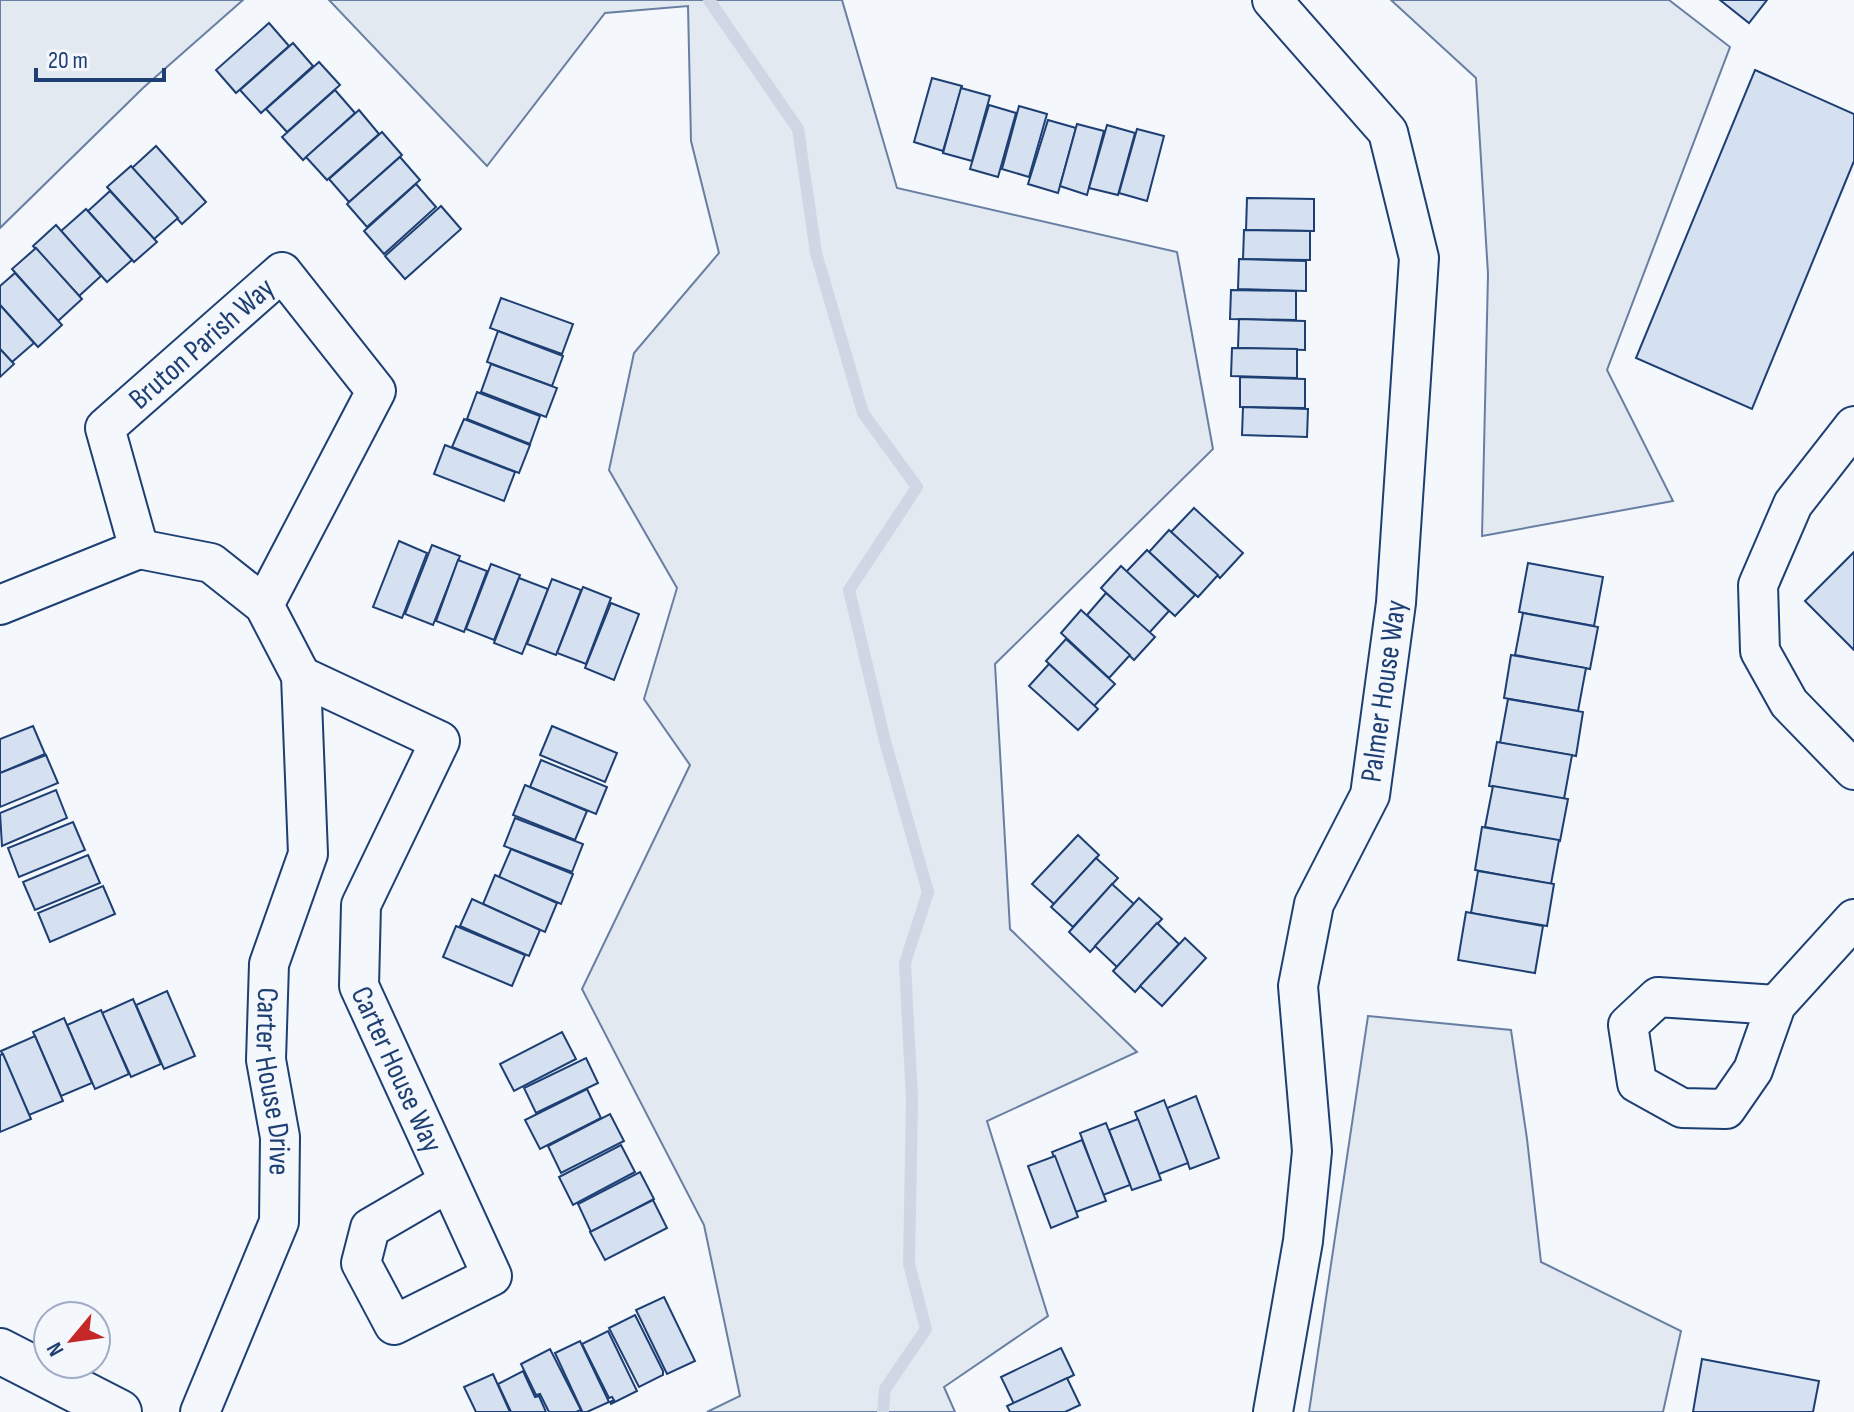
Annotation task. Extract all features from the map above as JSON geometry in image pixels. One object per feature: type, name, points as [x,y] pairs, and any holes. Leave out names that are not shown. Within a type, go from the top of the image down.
[{"type":"street","name":"Palmer House Way","points":[[1272,0],[1388,132],[1419,258],[1396,603],[1370,795],[1314,904],[1298,986],[1312,1151],[1303,1241],[1273,1412]]},
{"type":"street","name":"Bruton Parish Way","points":[[139,549],[105,428],[282,272],[376,391],[264,605]]},
{"type":"street","points":[[1854,426],[1793,504],[1758,585],[1760,651],[1789,703],[1854,770]]},
{"type":"street","points":[[0,605],[139,549]]},
{"type":"street","name":"Carter House Drive","points":[[139,549],[211,563],[264,605],[301,676],[308,854],[269,964],[266,1060],[280,1137],[279,1222],[200,1412]]},
{"type":"street","name":"Carter House Way","points":[[301,676],[440,741],[361,905],[359,986],[449,1182]]},
{"type":"street","points":[[1776,1005],[1854,919]]},
{"type":"street","points":[[0,1351],[119,1412]]},
{"type":"shaded area","points":[[0,0],[243,0],[143,88],[0,228]]},
{"type":"shaded area","points":[[329,0],[842,0],[897,188],[1177,252],[1213,449],[995,664],[1010,929],[1137,1052],[987,1121],[1048,1316],[944,1387],[955,1412],[707,1412],[740,1396],[704,1225],[582,989],[690,765],[644,699],[677,588],[609,470],[634,353],[719,253],[691,141],[688,6],[605,13],[487,166]]},
{"type":"shaded area","points":[[1391,0],[1669,0],[1730,47],[1607,370],[1673,501],[1482,536],[1488,274],[1476,78]]},
{"type":"shaded area","points":[[1368,1016],[1511,1030],[1541,1262],[1681,1331],[1663,1412],[1309,1412]]},
{"type":"building","points":[[1720,0],[1767,0],[1749,23]]},
{"type":"building","points":[[269,23],[289,46],[236,93],[216,70]]},
{"type":"building","points":[[293,43],[313,66],[261,113],[240,90]]},
{"type":"building","points":[[319,62],[340,85],[287,132],[266,109]]},
{"type":"building","points":[[1755,70],[1854,114],[1854,161],[1752,409],[1636,358]]},
{"type":"building","points":[[932,78],[962,86],[943,151],[914,142]]},
{"type":"building","points":[[961,88],[990,96],[972,161],[943,153]]},
{"type":"building","points":[[335,90],[355,113],[303,160],[282,137]]},
{"type":"building","points":[[989,105],[1016,113],[998,177],[970,169]]},
{"type":"building","points":[[1019,106],[1047,114],[1029,177],[1002,169]]},
{"type":"building","points":[[359,110],[379,134],[327,180],[306,157]]},
{"type":"building","points":[[1048,120],[1076,128],[1058,193],[1028,184]]},
{"type":"building","points":[[1077,124],[1104,131],[1087,195],[1060,186]]},
{"type":"building","points":[[1107,125],[1135,133],[1118,195],[1089,188]]},
{"type":"building","points":[[1137,129],[1164,136],[1147,201],[1119,193]]},
{"type":"building","points":[[382,132],[402,155],[349,202],[329,179]]},
{"type":"building","points":[[156,146],[206,202],[182,224],[132,168]]},
{"type":"building","points":[[400,157],[420,180],[367,227],[347,204]]},
{"type":"building","points":[[131,166],[178,218],[154,239],[107,187]]},
{"type":"building","points":[[416,184],[436,207],[384,254],[364,231]]},
{"type":"building","points":[[110,191],[157,242],[134,262],[88,211]]},
{"type":"building","points":[[1247,198],[1314,199],[1314,231],[1246,230]]},
{"type":"building","points":[[441,206],[461,229],[405,279],[385,256]]},
{"type":"building","points":[[86,209],[132,260],[107,282],[61,231]]},
{"type":"building","points":[[56,225],[101,276],[79,296],[33,246]]},
{"type":"building","points":[[1244,230],[1310,231],[1310,260],[1243,259]]},
{"type":"building","points":[[36,248],[82,299],[58,321],[12,269]]},
{"type":"building","points":[[1239,259],[1306,261],[1306,291],[1238,289]]},
{"type":"building","points":[[15,273],[62,325],[38,347],[0,305],[0,286]]},
{"type":"building","points":[[1231,290],[1296,291],[1296,320],[1230,319]]},
{"type":"building","points":[[501,298],[573,324],[562,354],[490,328]]},
{"type":"building","points":[[0,305],[34,343],[12,362],[0,349]]},
{"type":"building","points":[[1239,319],[1305,321],[1305,350],[1238,348]]},
{"type":"building","points":[[498,331],[563,356],[552,386],[487,362]]},
{"type":"building","points":[[1232,348],[1297,349],[1297,378],[1231,376]]},
{"type":"building","points":[[0,349],[14,364],[0,377]]},
{"type":"building","points":[[491,364],[557,388],[546,417],[481,392]]},
{"type":"building","points":[[1240,377],[1305,379],[1305,408],[1240,407]]},
{"type":"building","points":[[477,392],[540,416],[530,444],[467,419]]},
{"type":"building","points":[[1243,407],[1308,409],[1307,437],[1242,435]]},
{"type":"building","points":[[464,419],[530,445],[519,473],[452,447]]},
{"type":"building","points":[[445,445],[515,472],[504,501],[434,474]]},
{"type":"building","points":[[1194,508],[1243,553],[1220,578],[1171,532]]},
{"type":"building","points":[[1169,530],[1218,575],[1198,597],[1149,552]]},
{"type":"building","points":[[399,541],[427,553],[402,618],[373,607]]},
{"type":"building","points":[[432,545],[460,556],[433,625],[405,614]]},
{"type":"building","points":[[1147,550],[1195,595],[1175,616],[1126,572]]},
{"type":"building","points":[[1854,552],[1854,650],[1805,601]]},
{"type":"building","points":[[458,560],[487,571],[464,632],[436,621]]},
{"type":"building","points":[[1528,563],[1603,577],[1594,626],[1519,612]]},
{"type":"building","points":[[491,564],[520,575],[494,640],[466,629]]},
{"type":"building","points":[[1121,566],[1169,611],[1149,633],[1101,588]]},
{"type":"building","points":[[519,578],[548,589],[522,654],[494,643]]},
{"type":"building","points":[[552,579],[581,590],[556,655],[527,644]]},
{"type":"building","points":[[583,587],[611,598],[586,664],[557,653]]},
{"type":"building","points":[[1106,593],[1155,637],[1134,660],[1087,615]]},
{"type":"building","points":[[611,603],[639,614],[614,680],[585,668]]},
{"type":"building","points":[[1081,610],[1130,655],[1109,678],[1061,633]]},
{"type":"building","points":[[1523,613],[1598,627],[1590,669],[1515,655]]},
{"type":"building","points":[[1066,639],[1115,684],[1094,706],[1046,661]]},
{"type":"building","points":[[1511,655],[1586,668],[1578,711],[1504,698]]},
{"type":"building","points":[[1049,664],[1098,709],[1078,730],[1029,686]]},
{"type":"building","points":[[1508,699],[1583,712],[1576,756],[1500,743]]},
{"type":"building","points":[[33,726],[45,754],[0,773],[0,739]]},
{"type":"building","points":[[552,726],[617,753],[605,782],[540,755]]},
{"type":"building","points":[[1497,742],[1572,755],[1564,799],[1489,786]]},
{"type":"building","points":[[46,755],[58,783],[0,807],[0,773]]},
{"type":"building","points":[[541,760],[607,787],[596,814],[530,787]]},
{"type":"building","points":[[525,785],[587,811],[575,840],[513,815]]},
{"type":"building","points":[[1493,786],[1568,799],[1560,841],[1485,827]]},
{"type":"building","points":[[56,790],[67,818],[2,846],[0,813]]},
{"type":"building","points":[[515,818],[583,844],[572,872],[504,846]]},
{"type":"building","points":[[73,822],[85,850],[19,877],[8,848]]},
{"type":"building","points":[[1482,827],[1559,840],[1551,884],[1475,870]]},
{"type":"building","points":[[1078,835],[1099,855],[1054,904],[1032,884]]},
{"type":"building","points":[[511,849],[573,874],[561,904],[499,877]]},
{"type":"building","points":[[88,855],[100,883],[35,910],[23,882]]},
{"type":"building","points":[[1096,858],[1118,878],[1073,927],[1051,907]]},
{"type":"building","points":[[1478,871],[1554,884],[1547,926],[1471,913]]},
{"type":"building","points":[[495,875],[557,903],[545,932],[483,904]]},
{"type":"building","points":[[1112,884],[1134,904],[1090,952],[1069,932]]},
{"type":"building","points":[[103,886],[115,914],[50,942],[38,913]]},
{"type":"building","points":[[1139,898],[1162,919],[1117,967],[1095,946]]},
{"type":"building","points":[[472,899],[540,930],[529,956],[460,926]]},
{"type":"building","points":[[1466,912],[1543,926],[1535,973],[1458,960]]},
{"type":"building","points":[[1157,923],[1179,944],[1135,992],[1113,971]]},
{"type":"building","points":[[456,926],[525,955],[512,986],[443,957]]},
{"type":"building","points":[[1185,938],[1206,958],[1162,1006],[1140,986]]},
{"type":"building","points":[[167,991],[195,1056],[164,1069],[136,1005]]},
{"type":"building","points":[[133,999],[161,1064],[131,1077],[102,1013]]},
{"type":"building","points":[[101,1010],[129,1074],[95,1089],[67,1025]]},
{"type":"building","points":[[64,1018],[92,1083],[61,1096],[33,1032]]},
{"type":"building","points":[[562,1032],[576,1059],[514,1091],[500,1064]]},
{"type":"building","points":[[35,1036],[63,1101],[29,1115],[1,1051]]},
{"type":"building","points":[[3,1054],[31,1119],[0,1132],[0,1055]]},
{"type":"building","points":[[586,1058],[598,1083],[536,1113],[524,1088]]},
{"type":"building","points":[[587,1089],[601,1118],[540,1149],[525,1120]]},
{"type":"building","points":[[1196,1096],[1219,1158],[1190,1169],[1167,1108]]},
{"type":"building","points":[[1164,1100],[1188,1163],[1159,1174],[1135,1112]]},
{"type":"building","points":[[610,1114],[624,1141],[561,1173],[548,1146]]},
{"type":"building","points":[[1138,1119],[1161,1180],[1132,1190],[1109,1130]]},
{"type":"building","points":[[1106,1123],[1130,1185],[1103,1195],[1080,1133]]},
{"type":"building","points":[[1082,1140],[1106,1201],[1076,1212],[1052,1152]]},
{"type":"building","points":[[621,1145],[635,1172],[573,1205],[559,1177]]},
{"type":"building","points":[[1055,1156],[1078,1217],[1051,1228],[1028,1166]]},
{"type":"building","points":[[640,1172],[654,1199],[591,1232],[578,1204]]},
{"type":"building","points":[[653,1200],[667,1228],[605,1260],[590,1232]]},
{"type":"building","points":[[664,1297],[695,1361],[667,1374],[636,1310]]},
{"type":"building","points":[[635,1315],[663,1371],[663,1375],[639,1387],[609,1328]]},
{"type":"building","points":[[608,1331],[637,1391],[611,1404],[614,1400],[609,1398],[582,1344]]},
{"type":"building","points":[[580,1341],[609,1402],[587,1412],[580,1412],[555,1353]]},
{"type":"building","points":[[1061,1348],[1074,1375],[1014,1404],[1001,1377]]},
{"type":"building","points":[[550,1349],[581,1410],[549,1412],[540,1394],[536,1395],[521,1364]]},
{"type":"building","points":[[1702,1359],[1819,1381],[1813,1412],[1693,1412]]},
{"type":"building","points":[[523,1371],[546,1412],[511,1412],[498,1384]]},
{"type":"building","points":[[493,1374],[510,1412],[476,1412],[464,1387]]},
{"type":"building","points":[[1067,1378],[1080,1405],[1065,1412],[1010,1412],[1007,1406]]},
{"type":"waterway","points":[[709,0],[798,129],[816,253],[863,413],[917,487],[849,590],[885,741],[928,892],[905,963],[912,1100],[909,1264],[926,1329],[885,1389],[883,1412]]}]
